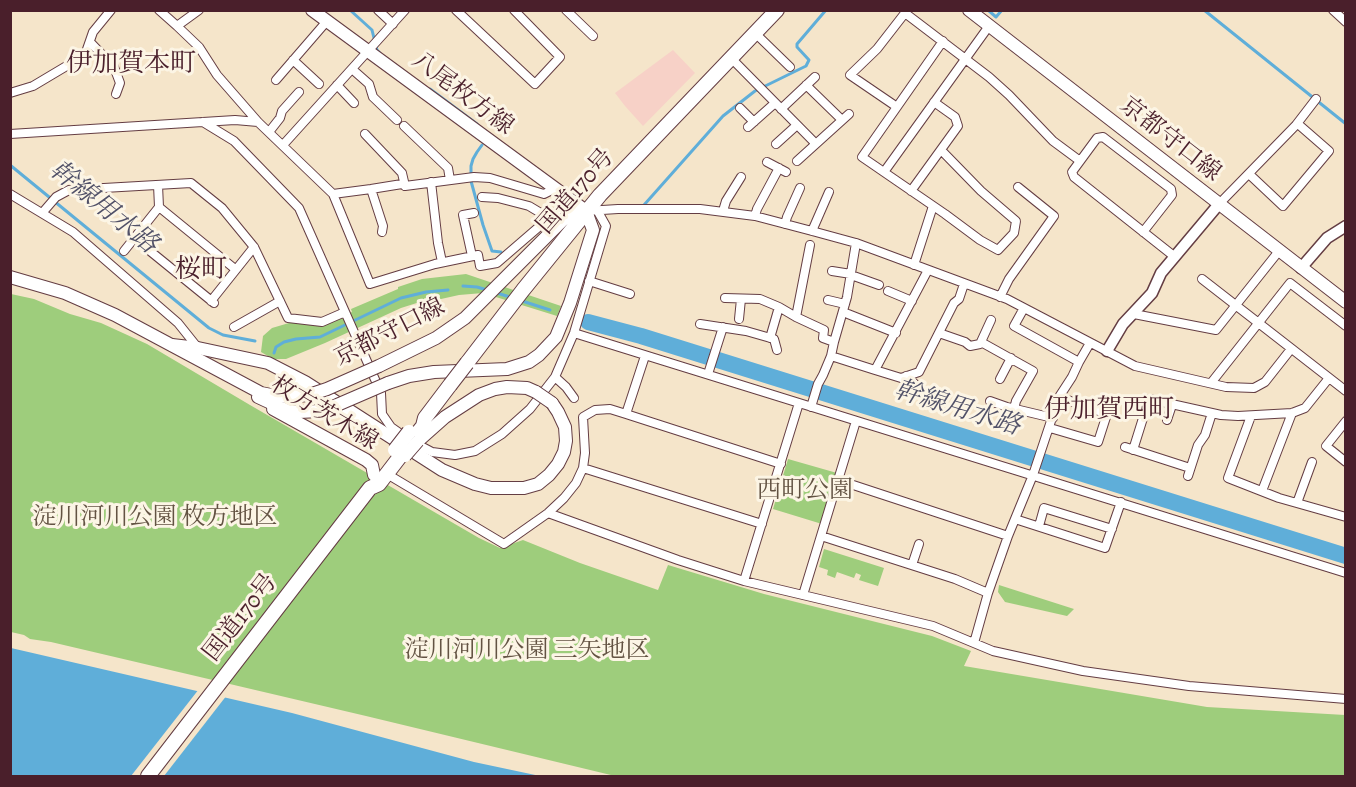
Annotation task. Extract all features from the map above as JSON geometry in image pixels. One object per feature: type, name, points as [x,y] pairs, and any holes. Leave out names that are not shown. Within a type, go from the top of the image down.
[{"type":"highway","name":"国道170号","points":[[148,777],[376,480],[400,455],[414,436],[417,422],[425,418],[523,291],[592,210],[600,195],[777,10]]},
{"type":"main road","name":"八尾枚方線","points":[[312,10],[554,189],[570,200],[592,210]]},
{"type":"main road","name":"京都守口線","points":[[969,10],[1346,302]]},
{"type":"main road","name":"京都守口線","points":[[10,277],[75,298],[115,315],[261,393],[281,397],[309,394],[380,366],[436,338],[465,318],[563,220],[592,210],[592,230],[561,327],[556,337],[539,355],[518,366],[507,369],[434,372],[409,376],[320,411],[299,412],[288,411],[246,391],[194,363],[170,345]]},
{"type":"main road","name":"枚方茨木線","points":[[170,345],[198,348],[268,363],[305,382],[442,470],[474,484],[507,489],[538,484],[558,464],[566,441],[565,427],[542,389],[507,387],[478,395],[414,436]]},
{"type":"main road","name":"枚方茨木線","points":[[246,391],[278,412],[366,459],[374,469],[376,480]]},
{"type":"street","points":[[10,93],[33,86],[85,55],[93,32],[111,10]]},
{"type":"street","points":[[159,10],[199,47],[217,75],[258,122],[333,194],[370,284],[442,262],[478,255],[480,266],[497,263],[570,200]]},
{"type":"street","points":[[177,26],[199,10]]},
{"type":"street","points":[[378,10],[393,24]]},
{"type":"street","points":[[283,145],[405,10]]},
{"type":"street","points":[[456,10],[535,84],[560,57],[514,10]]},
{"type":"street","points":[[566,10],[593,36]]},
{"type":"street","points":[[1333,10],[1346,22]]},
{"type":"street","points":[[897,107],[850,75],[877,49],[906,14],[989,77],[1053,141],[1080,161]]},
{"type":"street","points":[[276,80],[327,21]]},
{"type":"street","points":[[884,172],[989,26]]},
{"type":"street","points":[[755,33],[789,68]]},
{"type":"street","points":[[942,151],[981,191],[1016,221],[1014,233],[998,250],[980,240],[862,157],[943,41]]},
{"type":"street","points":[[90,42],[114,67],[120,83],[116,94]]},
{"type":"street","points":[[731,58],[816,144]]},
{"type":"street","points":[[293,60],[319,84]]},
{"type":"street","points":[[352,69],[369,84],[373,97],[448,168],[450,180]]},
{"type":"street","points":[[740,108],[751,124],[815,77]]},
{"type":"street","points":[[338,85],[354,103]]},
{"type":"street","points":[[797,161],[845,117],[806,85]]},
{"type":"street","points":[[269,132],[280,118],[282,111],[299,92]]},
{"type":"street","points":[[1107,351],[1123,324],[1152,293],[1161,273],[1219,204],[1298,124],[1316,99]]},
{"type":"street","points":[[911,191],[958,126],[955,117],[934,102]]},
{"type":"street","points":[[10,134],[236,120],[258,122]]},
{"type":"street","points":[[203,122],[234,141],[299,208],[381,393],[382,414],[391,427],[432,452],[455,455],[475,451],[502,434],[530,410],[542,389],[555,377],[574,333],[606,226],[592,210]]},
{"type":"street","points":[[1249,174],[1283,206],[1329,151],[1298,124]]},
{"type":"street","points":[[777,144],[797,125]]},
{"type":"street","points":[[365,134],[402,172],[405,186]]},
{"type":"street","points":[[1143,232],[1172,195],[1171,189],[1103,137],[1097,138],[1072,172],[1074,177],[1143,232],[1175,257]]},
{"type":"street","points":[[755,216],[757,208],[782,170],[767,162]]},
{"type":"street","points":[[723,211],[726,201],[741,177]]},
{"type":"street","points":[[333,194],[402,184],[405,186],[471,178],[490,178],[544,194],[554,189]]},
{"type":"street","points":[[431,182],[442,262]]},
{"type":"street","points":[[43,212],[53,200],[69,190],[191,183],[222,208],[254,247],[288,318],[322,322],[345,312]]},
{"type":"street","points":[[124,251],[159,207],[158,185]]},
{"type":"street","points":[[1000,297],[1009,279],[1054,216],[1018,187]]},
{"type":"street","points":[[785,224],[800,188]]},
{"type":"street","points":[[371,189],[383,226],[382,232]]},
{"type":"street","points":[[812,231],[828,192]]},
{"type":"street","points":[[10,194],[73,232],[178,323],[198,348]]},
{"type":"street","points":[[482,197],[498,198],[529,206],[549,218]]},
{"type":"street","points":[[914,265],[933,206]]},
{"type":"street","points":[[159,207],[235,269]]},
{"type":"street","points":[[592,210],[700,209],[723,211],[755,216],[856,243],[1000,297],[1135,366],[1226,387],[1254,388],[1265,382],[1291,348]]},
{"type":"street","points":[[472,256],[463,215],[474,213]]},
{"type":"street","points":[[1301,268],[1327,238],[1346,226]]},
{"type":"street","points":[[134,238],[213,302],[235,269],[254,247]]},
{"type":"street","points":[[811,407],[818,384],[831,356],[845,304],[856,243]]},
{"type":"street","points":[[796,317],[810,245]]},
{"type":"street","points":[[1134,314],[1216,330],[1279,251]]},
{"type":"street","points":[[875,370],[928,270]]},
{"type":"street","points":[[832,271],[879,285]]},
{"type":"street","points":[[1202,279],[1346,391]]},
{"type":"street","points":[[589,281],[630,294]]},
{"type":"street","points":[[803,282],[813,284]]},
{"type":"street","points":[[1211,383],[1290,283],[1346,326]]},
{"type":"street","points":[[831,356],[901,378],[919,372],[964,284]]},
{"type":"street","points":[[888,291],[912,300]]},
{"type":"street","points":[[725,298],[760,299],[824,330],[823,338],[834,342]]},
{"type":"street","points":[[739,319],[741,298]]},
{"type":"street","points":[[828,300],[845,304]]},
{"type":"street","points":[[234,327],[280,301]]},
{"type":"street","points":[[770,338],[779,307]]},
{"type":"street","points":[[1023,308],[1014,326],[1079,362]]},
{"type":"street","points":[[848,314],[896,333]]},
{"type":"street","points":[[939,333],[970,346],[980,344],[991,320]]},
{"type":"street","points":[[700,324],[746,331],[774,339],[777,350]]},
{"type":"street","points":[[710,370],[723,327]]},
{"type":"street","points":[[574,333],[645,356],[710,370],[811,407],[1346,573]]},
{"type":"street","points":[[981,342],[1033,371],[1014,409]]},
{"type":"street","points":[[974,643],[988,593],[1033,475],[1059,397],[1090,343]]},
{"type":"street","points":[[626,414],[645,356]]},
{"type":"street","points":[[1000,380],[1011,358]]},
{"type":"street","points":[[906,376],[916,385]]},
{"type":"street","points":[[555,377],[574,398]]},
{"type":"street","points":[[1212,413],[1189,472],[1129,448],[1149,399],[1212,413],[1238,416],[1292,414],[1305,408],[1329,378]]},
{"type":"street","points":[[1050,428],[1098,442],[1107,414],[1059,397]]},
{"type":"street","points":[[990,401],[1053,418]]},
{"type":"street","points":[[744,580],[800,403]]},
{"type":"street","points":[[1167,420],[1172,405]]},
{"type":"street","points":[[376,480],[504,544],[548,513],[576,483],[583,468],[585,453],[581,414],[610,409],[781,464]]},
{"type":"street","points":[[1262,491],[1292,414]]},
{"type":"street","points":[[1251,416],[1228,478],[1280,498],[1346,517]]},
{"type":"street","points":[[803,595],[856,421]]},
{"type":"street","points":[[1346,421],[1326,446],[1346,462]]},
{"type":"street","points":[[1285,432],[1296,433]]},
{"type":"street","points":[[1297,502],[1303,473],[1312,462]]},
{"type":"street","points":[[583,468],[762,524]]},
{"type":"street","points":[[838,480],[1008,536]]},
{"type":"street","points":[[1015,519],[1105,548],[1120,502]]},
{"type":"street","points":[[1039,526],[1044,508],[1112,528]]},
{"type":"street","points":[[548,513],[678,560],[744,580],[933,626],[993,651],[1083,671],[1189,686],[1346,699]]},
{"type":"street","points":[[820,536],[955,579],[988,593]]},
{"type":"street","points":[[912,565],[919,544]]},
{"type":"shaded area","points":[[673,50],[695,73],[643,126],[615,93]]},
{"type":"green space","points":[[466,274],[561,306],[557,316],[483,293],[459,295],[423,301],[401,308],[286,359],[273,359],[261,352],[263,336],[272,328],[289,323],[311,323],[343,316],[352,312],[351,309],[398,289],[398,287],[422,279]]},
{"type":"green space","points":[[11,294],[34,299],[70,314],[101,323],[147,344],[479,538],[500,548],[523,540],[658,590],[668,565],[764,594],[932,636],[971,651],[964,666],[1207,707],[1345,715],[1345,776],[615,776],[51,642],[30,639],[11,632]]},
{"type":"green space","name":"西町公園","points":[[788,459],[837,473],[822,524],[773,509]]},
{"type":"green space","points":[[824,549],[884,568],[878,586],[859,580],[861,575],[856,573],[854,578],[837,572],[835,578],[827,575],[828,570],[819,567]]},
{"type":"green space","points":[[999,585],[1074,609],[1067,616],[1005,602],[998,592]]},
{"type":"water","points":[[11,648],[292,713],[474,762],[540,776],[11,776]]},
{"type":"pier","points":[[199,689],[227,695],[164,776],[131,776]]},
{"type":"waterway","points":[[350,10],[372,30],[379,52]]},
{"type":"waterway","points":[[644,205],[723,116],[755,91],[806,66],[809,60],[797,44],[826,10]]},
{"type":"waterway","points":[[988,10],[996,17],[1002,10]]},
{"type":"waterway","points":[[1204,10],[1346,124]]},
{"type":"waterway","points":[[430,89],[477,124]]},
{"type":"waterway","points":[[482,145],[473,159],[471,181],[492,251],[501,252]]},
{"type":"waterway","name":"幹線用水路","points":[[10,165],[209,328],[223,335],[255,341]]},
{"type":"waterway","name":"幹線用水路","points":[[463,286],[487,290]]},
{"type":"waterway","name":"幹線用水路","points":[[274,353],[276,347],[284,342],[320,337],[401,298],[448,290]]},
{"type":"waterway","name":"幹線用水路","points":[[497,293],[513,298]]},
{"type":"waterway","name":"幹線用水路","points":[[519,300],[550,310]]},
{"type":"waterway","name":"幹線用水路","points":[[588,322],[641,336],[1346,556]]},
{"type":"district","name":"伊加賀本町","points":[[131,65]]},
{"type":"district","name":"桜町","points":[[201,271]]},
{"type":"district","name":"伊加賀西町","points":[[1109,411]]},
{"type":"park label","name":"淀川河川公園 枚方地区","points":[[155,518]]},
{"type":"park label","name":"淀川河川公園 三矢地区","points":[[527,651]]}]
